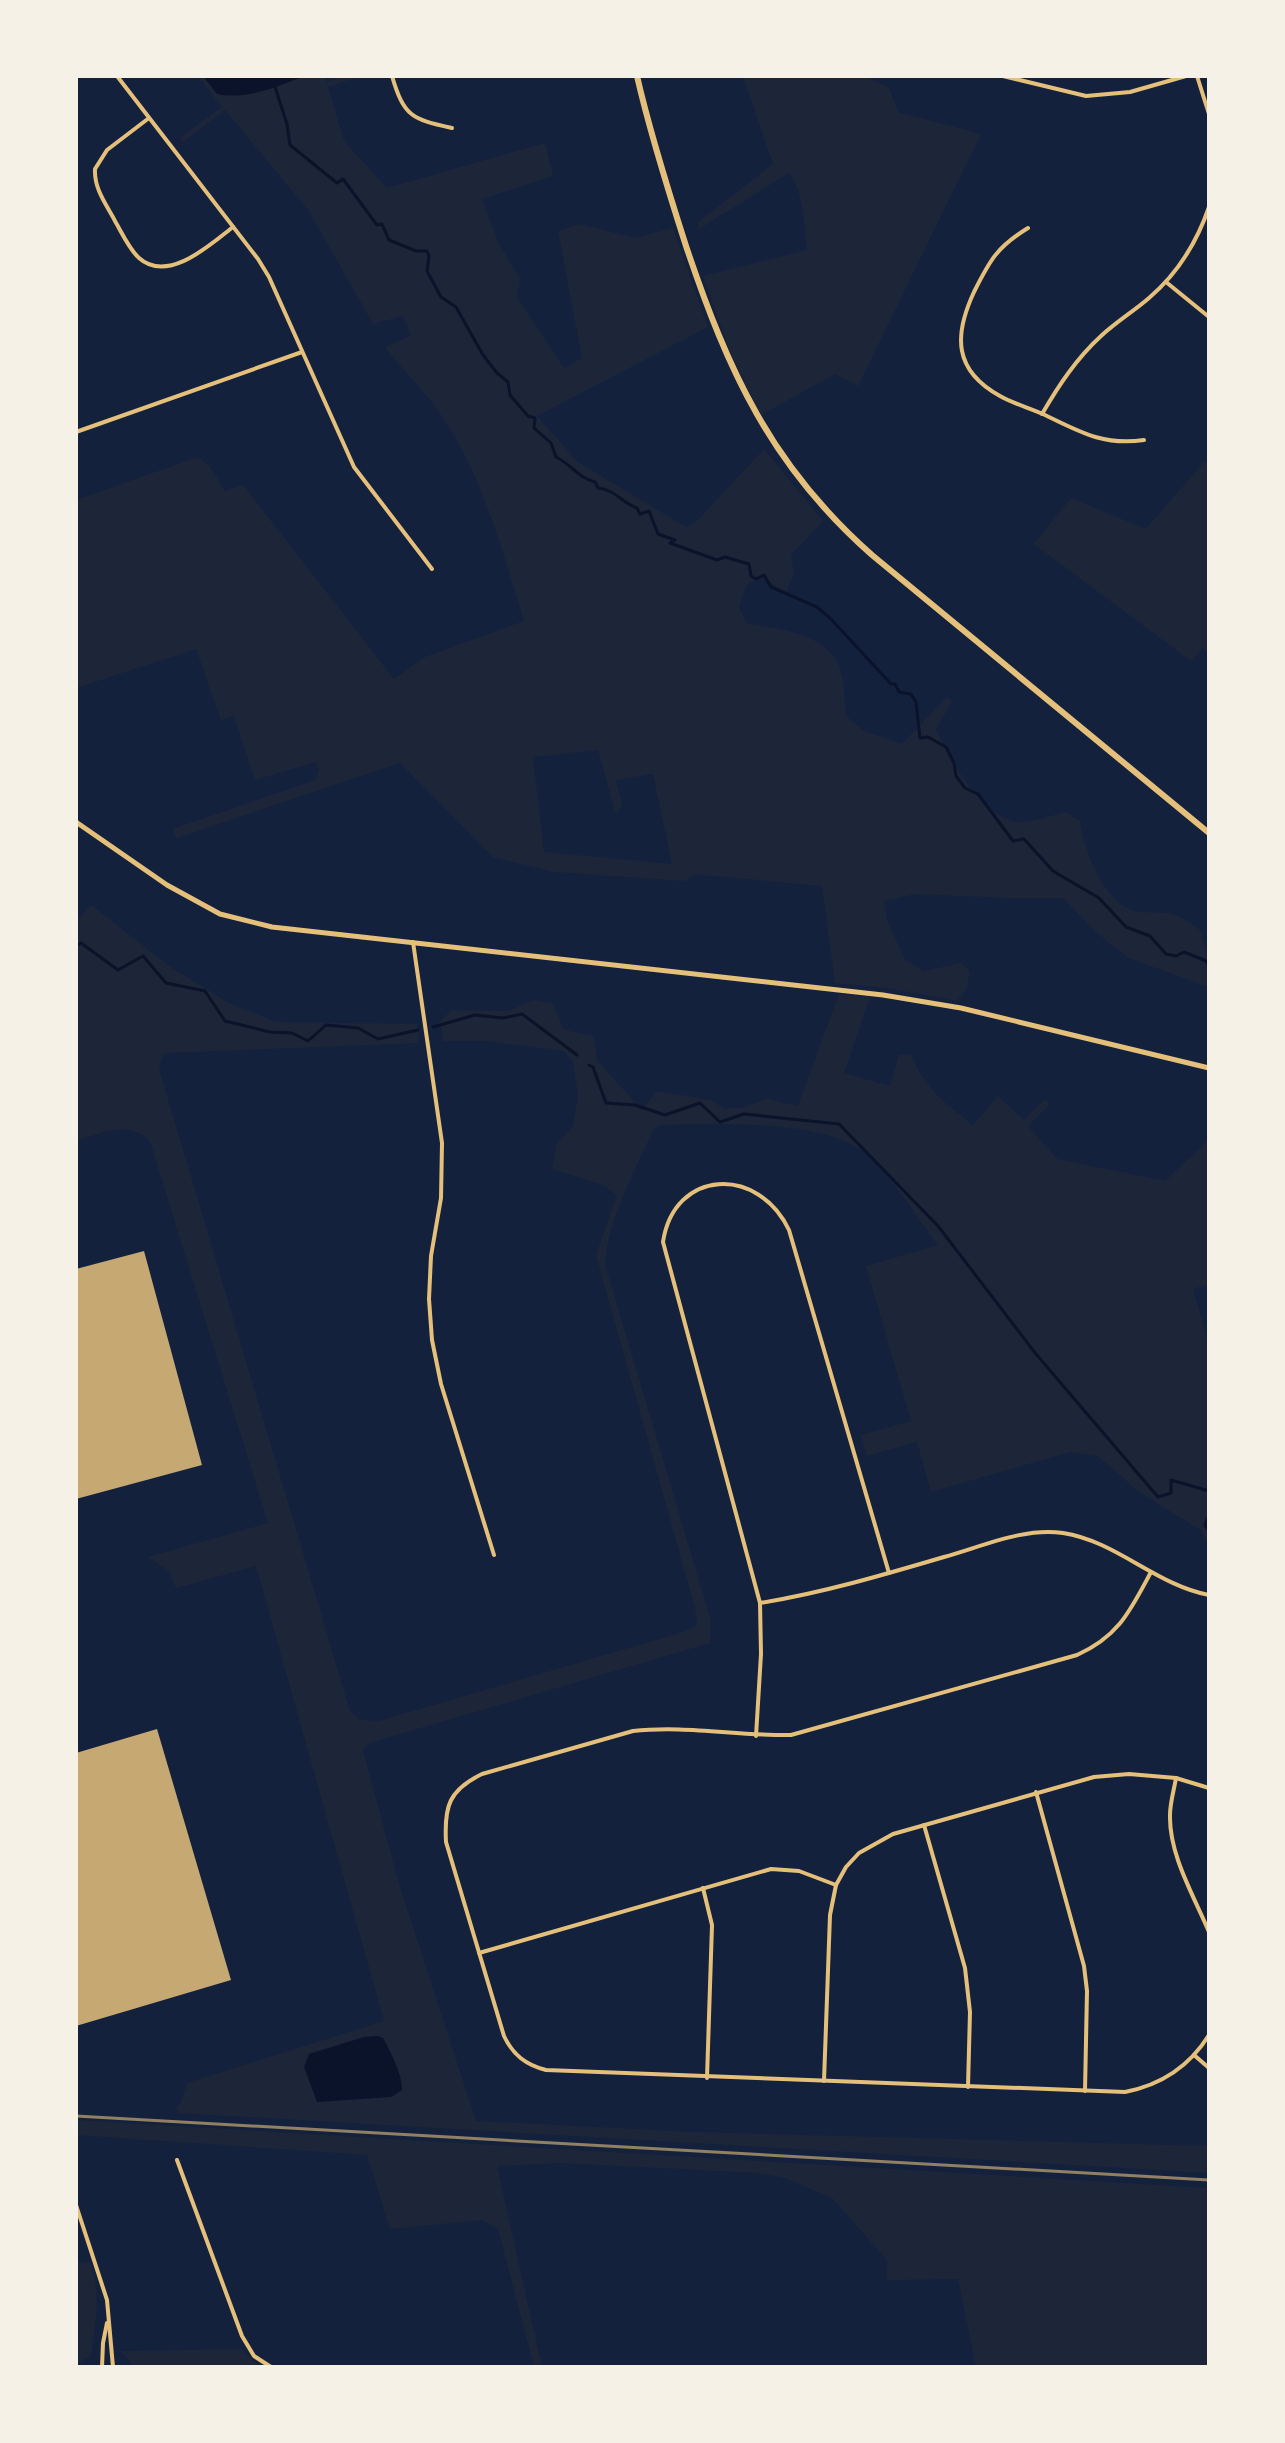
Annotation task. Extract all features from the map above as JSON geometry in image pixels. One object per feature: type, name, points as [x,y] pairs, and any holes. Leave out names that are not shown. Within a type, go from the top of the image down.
[{"type":"main road","points":[[637,76],[658,156],[709,313],[749,403],[790,468],[863,547],[1209,833]]},
{"type":"street","points":[[117,76],[269,277],[362,480],[432,569]]},
{"type":"street","points":[[392,76],[398,99],[407,113],[422,121],[452,128]]},
{"type":"street","points":[[1003,76],[1086,96],[1130,92],[1186,76]]},
{"type":"street","points":[[1197,76],[1209,114]]},
{"type":"street","points":[[149,118],[102,155],[95,177],[99,192],[132,250],[142,261],[156,266],[171,265],[189,258],[233,227]]},
{"type":"street","points":[[1042,414],[1071,366],[1101,336],[1166,282],[1194,242],[1209,207]]},
{"type":"street","points":[[1028,228],[1006,241],[990,259],[960,327],[964,359],[981,382],[999,395],[1102,441],[1123,443],[1144,440]]},
{"type":"street","points":[[1166,282],[1209,317]]},
{"type":"street","points":[[76,432],[302,352]]},
{"type":"street","points":[[76,822],[167,885],[220,914],[272,927],[883,995],[961,1008],[1209,1068]]},
{"type":"street","points":[[413,942],[442,1143],[439,1215],[431,1256],[429,1299],[432,1340],[441,1384],[494,1555]]},
{"type":"street","points":[[756,1736],[761,1654],[760,1603],[663,1242],[671,1215],[680,1203],[704,1188],[720,1184],[739,1185],[753,1190],[770,1200],[789,1230],[889,1573]]},
{"type":"street","points":[[760,1603],[810,1595],[1039,1532],[1080,1536],[1193,1592],[1209,1595]]},
{"type":"street","points":[[1151,1572],[1130,1611],[1108,1639],[1077,1655],[816,1730],[791,1735],[756,1736],[651,1729],[633,1731],[482,1774],[456,1791],[444,1817],[446,1842],[504,2036],[525,2062],[546,2070],[1125,2092],[1172,2075],[1194,2055],[1209,2035]]},
{"type":"street","points":[[824,2082],[830,1915],[836,1885],[846,1867],[867,1847],[893,1834],[1036,1792],[1111,1775],[1176,1778],[1209,1788]]},
{"type":"street","points":[[1176,1778],[1170,1815],[1171,1832],[1176,1852],[1209,1932]]},
{"type":"street","points":[[1036,1792],[1084,1966],[1087,1991],[1085,2091]]},
{"type":"street","points":[[924,1825],[969,1990],[968,2087]]},
{"type":"street","points":[[479,1953],[771,1869],[799,1871],[836,1885]]},
{"type":"street","points":[[703,1888],[712,1925],[707,2078]]},
{"type":"street","points":[[1194,2055],[1209,2068]]},
{"type":"street","points":[[177,2160],[242,2336],[254,2356],[271,2367]]},
{"type":"street","points":[[76,2205],[103,2285],[113,2343],[113,2367]]},
{"type":"street","points":[[102,2367],[108,2321]]},
{"type":"shaded area","points":[[198,76],[325,76],[327,82],[346,76],[361,76],[328,87],[344,141],[387,188],[545,143],[553,176],[482,199],[498,242],[520,279],[517,297],[564,368],[582,358],[558,231],[580,224],[635,238],[673,228],[708,327],[537,416],[578,462],[686,527],[695,523],[764,449],[823,521],[791,555],[794,575],[786,592],[761,577],[747,584],[739,606],[746,623],[799,634],[823,646],[841,672],[846,716],[864,731],[902,744],[947,697],[952,702],[936,729],[958,770],[979,798],[991,810],[1017,822],[1035,821],[1066,812],[1080,821],[1090,859],[1113,897],[1134,911],[1173,914],[1200,930],[1209,960],[1209,987],[1128,958],[1096,932],[1063,898],[916,894],[884,901],[887,920],[905,960],[924,971],[962,963],[970,972],[966,990],[957,1001],[888,988],[835,983],[822,886],[694,874],[685,881],[554,872],[493,857],[400,763],[177,838],[172,829],[316,780],[319,768],[316,762],[255,780],[234,716],[221,720],[196,649],[76,688],[76,500],[198,457],[209,465],[225,491],[243,485],[394,679],[425,657],[524,621],[490,514],[469,463],[435,406],[385,348],[411,335],[403,316],[373,324],[309,211],[225,110],[183,142],[180,138],[222,107]],"holes":[[[598,750],[616,815],[622,804],[616,780],[653,774],[672,864],[544,852],[533,757]]]},
{"type":"shaded area","points":[[203,76],[304,76],[261,91],[228,95],[217,94]]},
{"type":"shaded area","points":[[743,76],[865,76],[889,88],[898,112],[981,134],[858,386],[835,374],[761,415],[730,352],[703,276],[807,250],[801,200],[789,173],[699,229],[698,222],[773,164]]},
{"type":"shaded area","points":[[1204,462],[1209,464],[1209,653],[1203,648],[1191,661],[1034,544],[1071,498],[1146,529]]},
{"type":"shaded area","points":[[91,905],[172,968],[229,1003],[276,1022],[417,1024],[419,1043],[164,1053],[159,1069],[350,1711],[360,1720],[379,1721],[680,1633],[697,1625],[695,1608],[596,1255],[617,1195],[603,1185],[552,1169],[556,1145],[573,1126],[578,1095],[573,1061],[563,1051],[487,1041],[443,1041],[440,1022],[451,1010],[509,1011],[533,1000],[553,1004],[564,1030],[594,1036],[597,1060],[642,1110],[657,1091],[711,1100],[725,1109],[745,1107],[766,1099],[798,1106],[839,994],[870,997],[844,1073],[890,1086],[899,1055],[911,1054],[929,1086],[973,1125],[998,1096],[1024,1120],[1045,1099],[1050,1104],[1028,1126],[1057,1159],[1165,1181],[1209,1139],[1209,1284],[1193,1289],[1209,1345],[1209,1548],[1202,1531],[1139,1492],[1098,1456],[1070,1452],[931,1492],[917,1442],[867,1456],[861,1435],[911,1421],[866,1266],[938,1245],[879,1166],[852,1144],[828,1135],[771,1126],[661,1125],[653,1130],[617,1212],[605,1264],[711,1621],[710,1643],[369,1743],[363,1750],[399,1884],[476,2121],[694,2132],[1209,2146],[1209,2173],[179,2113],[176,2107],[181,2102],[187,2083],[384,2021],[256,1566],[176,1588],[169,1571],[148,1557],[268,1523],[150,1141],[133,1131],[114,1130],[76,1141],[76,922]],"holes":[[[375,2036],[396,2096],[317,2102],[309,2054]]]},
{"type":"shaded area","points":[[364,2037],[383,2038],[396,2063],[402,2090],[391,2097],[317,2102],[304,2067],[309,2054]]},
{"type":"shaded area","points":[[76,2120],[1209,2188],[1209,2367],[976,2367],[958,2279],[887,2280],[887,2260],[832,2198],[785,2178],[758,2173],[559,2163],[497,2166],[542,2367],[534,2367],[498,2229],[483,2220],[390,2229],[367,2155],[76,2135]]},
{"type":"shaded area","points":[[76,2262],[90,2263],[97,2298],[91,2355],[76,2365]]},
{"type":"shaded area","points":[[241,2349],[260,2367],[134,2367],[121,2351]]},
{"type":"building","points":[[144,1251],[202,1465],[76,1499],[76,1269]]},
{"type":"building","points":[[157,1729],[231,1980],[76,2026],[76,1753]]},
{"type":"waterway","points":[[275,87],[290,145],[337,183],[343,179],[377,225],[382,224],[389,240],[416,251],[427,251],[427,271],[441,297],[456,307],[483,355],[508,382],[510,395],[528,416],[535,418],[534,428],[551,443],[556,457],[595,482],[598,488],[610,491],[637,508],[640,514],[649,511],[658,534],[675,540],[670,543],[717,560],[725,557],[749,564],[751,576],[756,579],[764,575],[771,587],[817,607],[891,684],[895,684],[899,692],[911,694],[916,702],[920,738],[928,737],[946,747],[956,776],[965,788],[978,794],[1013,841],[1024,839],[1053,871],[1099,898],[1126,927],[1150,936],[1166,954],[1176,956],[1184,952],[1206,961],[1209,966]]},
{"type":"waterway","points":[[76,946],[81,943],[118,970],[143,956],[166,983],[205,991],[225,1021],[270,1032],[292,1033],[308,1041],[326,1025],[358,1028],[378,1039],[418,1030]]},
{"type":"waterway","points":[[433,1027],[475,1015],[503,1018],[522,1014],[577,1055]]},
{"type":"waterway","points":[[589,1065],[593,1067],[606,1103],[635,1105],[665,1115],[700,1103],[720,1122],[744,1114],[839,1124],[938,1226],[1036,1354],[1158,1497],[1171,1493],[1171,1480],[1209,1491]]},
{"type":"waterway","points":[[1209,1515],[1205,1525],[1209,1531]]},
{"type":"railway","points":[[76,2116],[1209,2180]]}]
